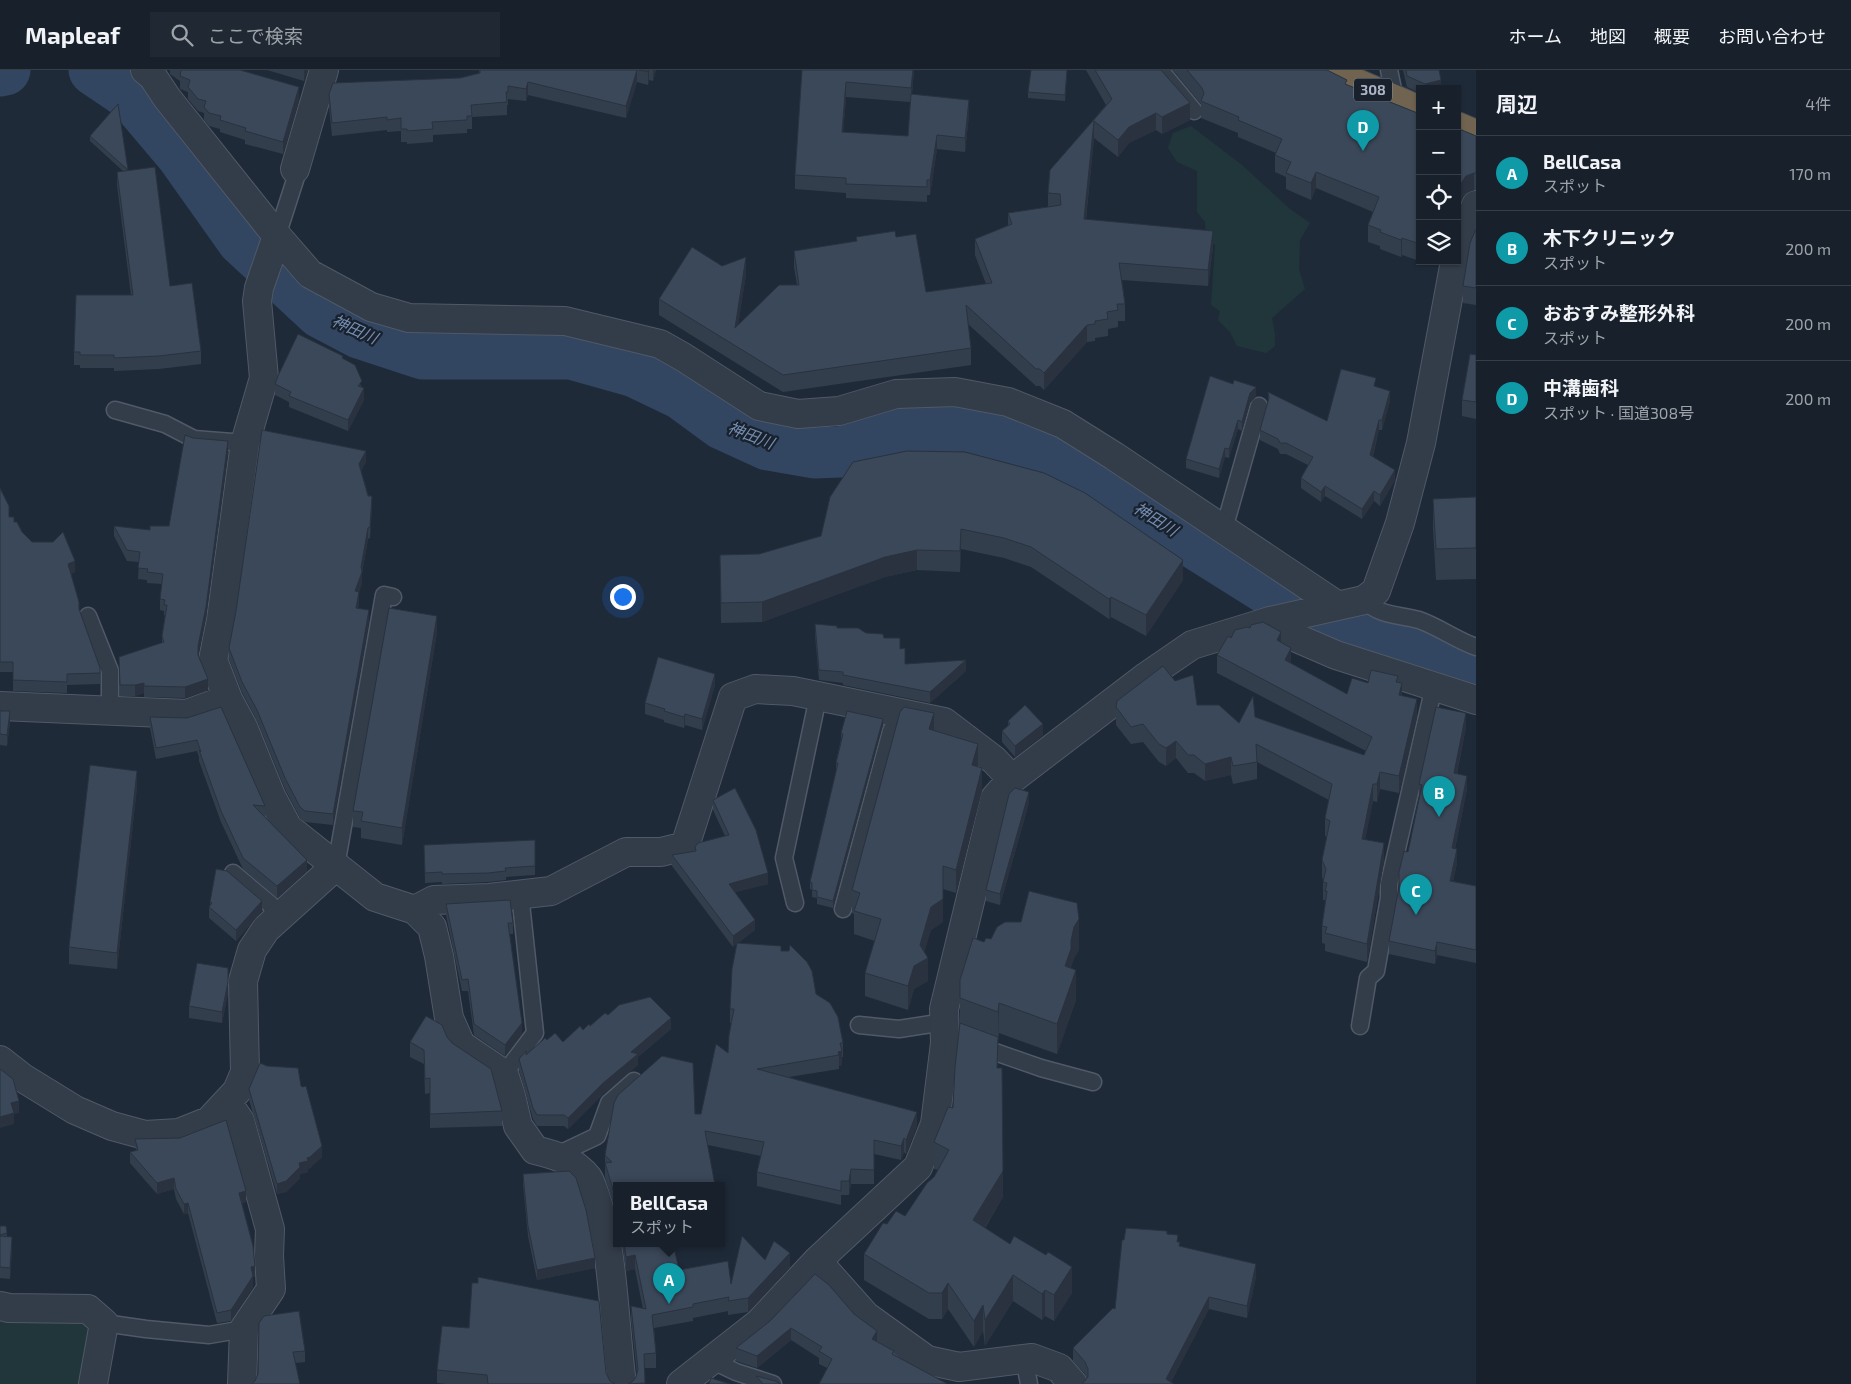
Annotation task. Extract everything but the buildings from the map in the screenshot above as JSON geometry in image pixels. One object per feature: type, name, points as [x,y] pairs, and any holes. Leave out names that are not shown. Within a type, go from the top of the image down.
[{"type":"highway","name":"308","points":[[1327,70],[1416,108]]},
{"type":"highway","points":[[1461,128],[1476,134]]},
{"type":"street","points":[[145,70],[153,77],[167,98],[276,236],[310,274],[371,307],[409,318],[565,321],[660,344],[684,357],[759,406],[798,414],[840,411],[896,394],[955,392],[1008,402],[1063,424],[1224,529],[1331,608]]},
{"type":"street","points":[[295,169],[319,85]]},
{"type":"street","points":[[1461,242],[1476,205]]},
{"type":"street","points":[[276,236],[257,301],[264,378],[245,443],[221,620],[213,660],[228,699],[243,727],[271,796],[288,828],[375,897],[415,910],[432,927],[439,956],[449,1018],[461,1045],[504,1074],[518,1126],[535,1150],[557,1156],[573,1164],[589,1179],[601,1214],[610,1274],[622,1384]]},
{"type":"street","points":[[681,1384],[758,1323],[817,1261],[918,1167],[935,1124],[945,1027],[944,1009],[995,798],[1012,779],[1147,676],[1192,645],[1279,619],[1364,600],[1376,591],[1403,514],[1421,443],[1454,265]]},
{"type":"street","points":[[1279,619],[1300,639],[1336,655],[1476,700]]},
{"type":"street","points":[[415,910],[434,900],[489,898],[551,891],[626,852],[662,852],[686,846],[733,697],[755,689],[793,692],[944,722],[994,760],[1012,779]]},
{"type":"street","points":[[0,706],[187,714],[228,699]]},
{"type":"street","points":[[0,1060],[23,1078],[75,1110],[112,1126],[145,1134],[179,1133],[209,1121],[237,1091],[245,1072],[243,981],[252,950],[266,929],[336,866]]},
{"type":"street","points":[[227,1102],[240,1121],[270,1229],[271,1289],[244,1330],[242,1384]]},
{"type":"street","points":[[817,1261],[866,1316],[927,1360],[959,1367],[1027,1371],[1032,1358],[1059,1368],[1073,1384]]},
{"type":"street","points":[[0,1306],[9,1308],[88,1309],[104,1323],[94,1384]]},
{"type":"lane","points":[[1160,70],[1194,111]]},
{"type":"lane","points":[[1389,70],[1395,99]]},
{"type":"lane","points":[[276,236],[296,177],[295,169]]},
{"type":"lane","points":[[1224,529],[1259,406]]},
{"type":"lane","points":[[115,410],[165,424],[194,438],[245,443]]},
{"type":"lane","points":[[336,866],[384,595],[393,597]]},
{"type":"lane","points":[[1364,600],[1379,611],[1400,618],[1418,620],[1476,648]]},
{"type":"lane","points":[[88,616],[110,671],[110,712]]},
{"type":"lane","points":[[1360,1026],[1368,978],[1376,971],[1389,898],[1389,884],[1434,686]]},
{"type":"lane","points":[[795,902],[784,858],[818,697]]},
{"type":"lane","points":[[843,909],[891,731],[902,713]]},
{"type":"lane","points":[[232,873],[270,904],[277,919]]},
{"type":"lane","points":[[504,1074],[535,1033],[520,894]]},
{"type":"lane","points":[[859,1025],[899,1028],[945,1027],[1041,1068],[1093,1082]]},
{"type":"lane","points":[[557,1156],[597,1136],[609,1103],[648,1069]]},
{"type":"lane","points":[[104,1323],[209,1335],[244,1330]]},
{"type":"lane","points":[[711,1360],[736,1372],[773,1384]]},
{"type":"green space","points":[[1191,126],[1242,165],[1290,209],[1310,223],[1300,240],[1299,269],[1305,289],[1272,318],[1275,346],[1266,353],[1237,346],[1230,332],[1218,320],[1220,311],[1211,305],[1215,245],[1206,239],[1205,222],[1197,212],[1197,171],[1177,162],[1168,148],[1173,133]]},
{"type":"green space","points":[[0,1317],[82,1318],[93,1330],[83,1384],[0,1384]]},
{"type":"waterway","name":"神田川","points":[[0,71],[5,70]]},
{"type":"waterway","name":"神田川","points":[[94,70],[131,95],[181,154],[242,240],[321,313],[359,333],[423,354],[571,354],[635,372],[681,394],[722,424],[768,445],[814,453],[841,452],[918,428],[967,426],[1020,440],[1100,484],[1312,617],[1371,643],[1476,672]]},
{"type":"place","name":"中溝歯科","points":[[1363,151]]},
{"type":"place","name":"木下クリニック","points":[[1439,817]]},
{"type":"place","name":"おおすみ整形外科","points":[[1416,915]]},
{"type":"place","name":"BellCasa","points":[[669,1304]]}]
